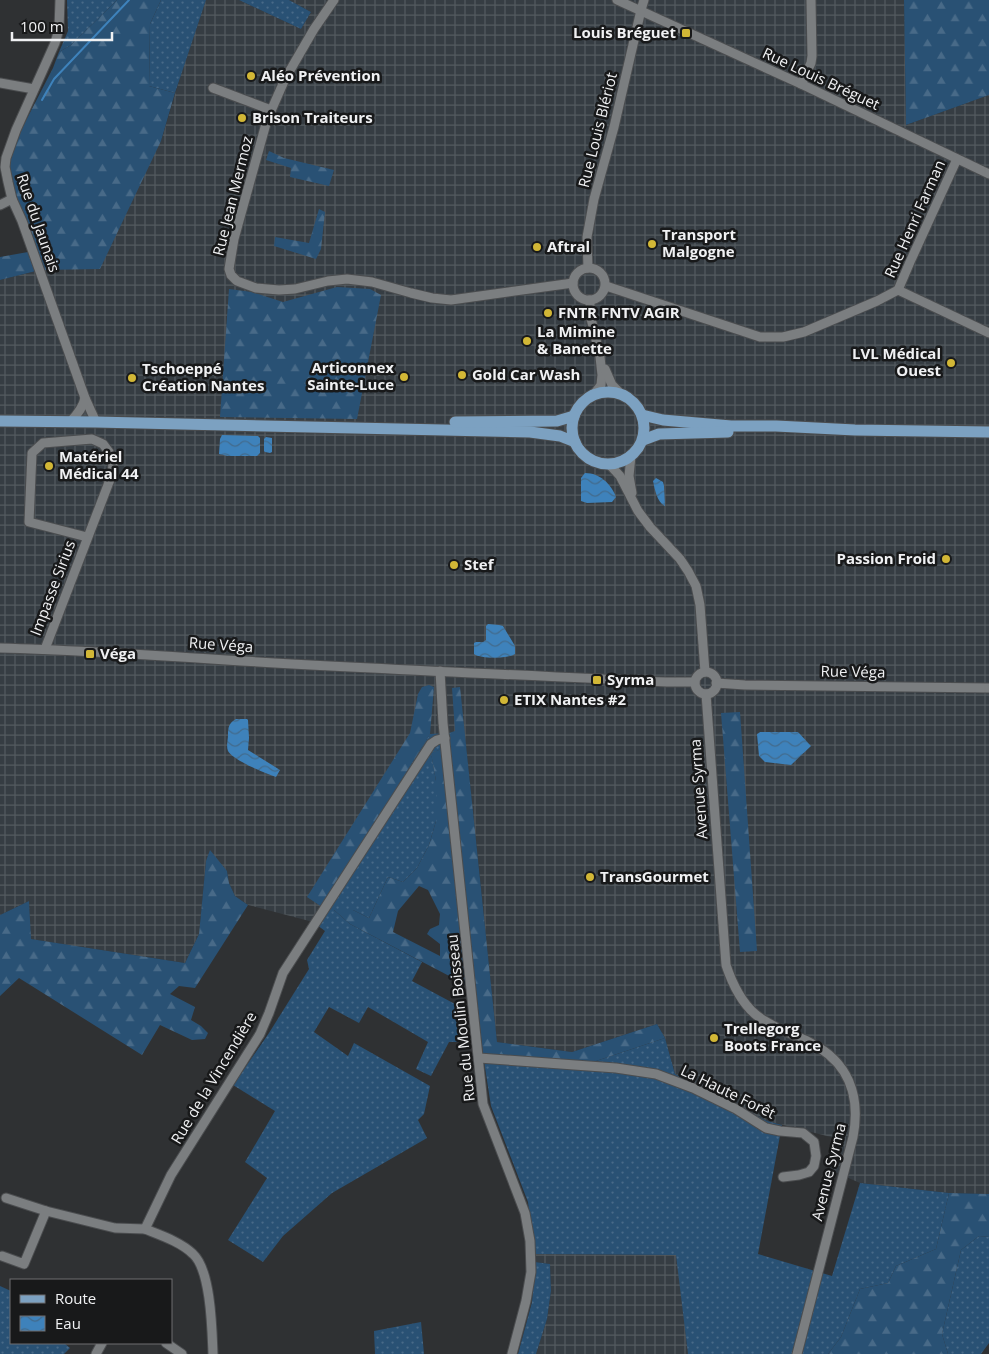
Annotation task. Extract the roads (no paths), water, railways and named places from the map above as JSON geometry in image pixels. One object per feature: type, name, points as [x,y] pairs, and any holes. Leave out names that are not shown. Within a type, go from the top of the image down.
[{"type":"main road","points":[[606,391],[620,394],[633,401],[642,415],[645,427],[643,440],[631,456],[622,461],[609,464],[595,462],[586,457],[575,442],[572,432],[574,416],[578,407],[595,394],[606,391]]},
{"type":"main road","points":[[642,415],[663,420],[704,424],[855,430],[989,432]]},
{"type":"main road","points":[[315,426],[376,422],[557,421],[574,416]]},
{"type":"main road","points":[[0,421],[315,426],[530,432],[560,436],[575,442]]},
{"type":"main road","points":[[643,440],[659,434],[855,430]]},
{"type":"street","points":[[53,0],[60,4]]},
{"type":"street","name":"Rue Jean Mermoz","points":[[334,0],[284,79],[267,120],[234,239],[229,269],[231,275],[237,281],[256,288],[295,289],[328,281],[347,279],[372,282],[410,294],[451,300],[573,283]]},
{"type":"street","name":"Rue Louis Bréguet","points":[[617,0],[801,84],[989,174]]},
{"type":"street","name":"Rue Louis Blériot","points":[[588,268],[587,237],[594,200],[614,127],[640,10],[644,0]]},
{"type":"street","points":[[801,84],[811,63],[812,56],[811,0]]},
{"type":"street","name":"Rue du Jaunais","points":[[60,4],[59,30],[55,44],[16,130],[6,158],[5,167],[12,199],[22,221],[85,398],[96,422]]},
{"type":"street","points":[[0,83],[34,89]]},
{"type":"street","points":[[212,88],[271,110]]},
{"type":"street","name":"Rue Henri Farman","points":[[898,290],[957,159]]},
{"type":"street","points":[[0,205],[12,199]]},
{"type":"street","points":[[588,268],[601,272],[606,286],[602,294],[590,300],[581,298],[578,295],[573,283],[576,274],[588,268]]},
{"type":"street","points":[[606,286],[760,337],[783,337],[804,332],[898,290],[989,333]]},
{"type":"street","points":[[590,300],[590,314],[600,357],[602,380],[600,388],[595,394]]},
{"type":"street","points":[[600,357],[612,385],[620,394]]},
{"type":"street","points":[[70,422],[83,405],[85,398]]},
{"type":"street","name":"Impasse Sirius","points":[[45,649],[111,477],[113,466],[109,452],[103,444],[92,439],[43,443],[32,453],[29,522],[87,538]]},
{"type":"street","points":[[631,456],[629,476],[633,501]]},
{"type":"street","points":[[609,464],[620,476],[650,527],[680,559],[696,586],[700,605],[705,672]]},
{"type":"street","name":"Rue Véga","points":[[0,648],[661,682],[695,682]]},
{"type":"street","name":"Rue du Moulin Boisseau","points":[[443,671],[445,738],[483,1104],[525,1213],[530,1241],[531,1272],[526,1301],[512,1354]]},
{"type":"street","points":[[705,672],[712,674],[716,683],[712,692],[706,694],[699,692],[695,686],[699,674],[705,672]]},
{"type":"street","name":"Rue Véga","points":[[716,683],[989,688]]},
{"type":"street","name":"Avenue Syrma","points":[[706,694],[726,965],[730,979],[745,1004],[755,1014],[766,1022],[819,1047],[832,1058],[842,1069],[848,1080],[854,1095],[856,1108],[853,1137],[797,1354]]},
{"type":"street","name":"Rue de la Vincendière","points":[[145,1229],[171,1175],[260,1034],[283,974],[431,744],[445,738]]},
{"type":"street","name":"La Haute Forêt","points":[[479,1058],[616,1068],[656,1074],[693,1088],[736,1108],[766,1128],[802,1133],[814,1142],[816,1156],[814,1166],[809,1172],[783,1176]]},
{"type":"street","points":[[6,1198],[46,1211],[116,1228],[145,1229],[168,1238],[193,1254],[201,1264],[206,1282],[212,1319],[213,1354]]},
{"type":"street","points":[[2,1256],[24,1264],[46,1211]]},
{"type":"street","points":[[167,1344],[182,1354]]},
{"type":"water","points":[[222,435],[258,436],[260,438],[260,453],[257,456],[228,456],[219,454]]},
{"type":"water","points":[[266,437],[272,438],[272,452],[270,453],[264,451],[264,439]]},
{"type":"water","points":[[585,473],[600,477],[608,484],[616,497],[612,502],[587,503],[581,501],[581,478]]},
{"type":"water","points":[[656,478],[663,482],[665,506],[658,499],[653,481]]},
{"type":"water","points":[[488,624],[503,626],[515,646],[515,654],[494,658],[474,654],[474,643],[486,640],[486,626]]},
{"type":"water","points":[[236,719],[248,720],[248,750],[280,770],[276,777],[243,762],[228,751],[229,727]]},
{"type":"water","points":[[760,732],[798,732],[811,746],[791,765],[765,762],[759,756],[757,734]]},
{"type":"waterway","points":[[42,100],[54,79],[129,0]]},
{"type":"place","name":"Louis Bréguet","points":[[686,33]]},
{"type":"place","name":"Aléo Prévention","points":[[251,76]]},
{"type":"place","name":"Brison Traiteurs","points":[[242,118]]},
{"type":"place","name":"Transport Malgogne","points":[[652,244]]},
{"type":"place","name":"Aftral","points":[[537,247]]},
{"type":"place","name":"FNTR FNTV AGIR","points":[[548,313]]},
{"type":"place","name":"La Mimine & Banette","points":[[527,341]]},
{"type":"place","name":"LVL Médical Ouest","points":[[951,363]]},
{"type":"place","name":"Gold Car Wash","points":[[462,375]]},
{"type":"place","name":"Articonnex Sainte-Luce","points":[[404,377]]},
{"type":"place","name":"Tschoeppé Création Nantes","points":[[132,378]]},
{"type":"place","name":"Matériel Médical 44","points":[[49,466]]},
{"type":"place","name":"Passion Froid","points":[[946,559]]},
{"type":"place","name":"Stef","points":[[454,565]]},
{"type":"place","name":"Véga","points":[[90,654]]},
{"type":"place","name":"Syrma","points":[[597,680]]},
{"type":"place","name":"ETIX Nantes #2","points":[[504,700]]},
{"type":"place","name":"TransGourmet","points":[[590,877]]},
{"type":"place","name":"Trellegorg Boots France","points":[[714,1038]]}]
